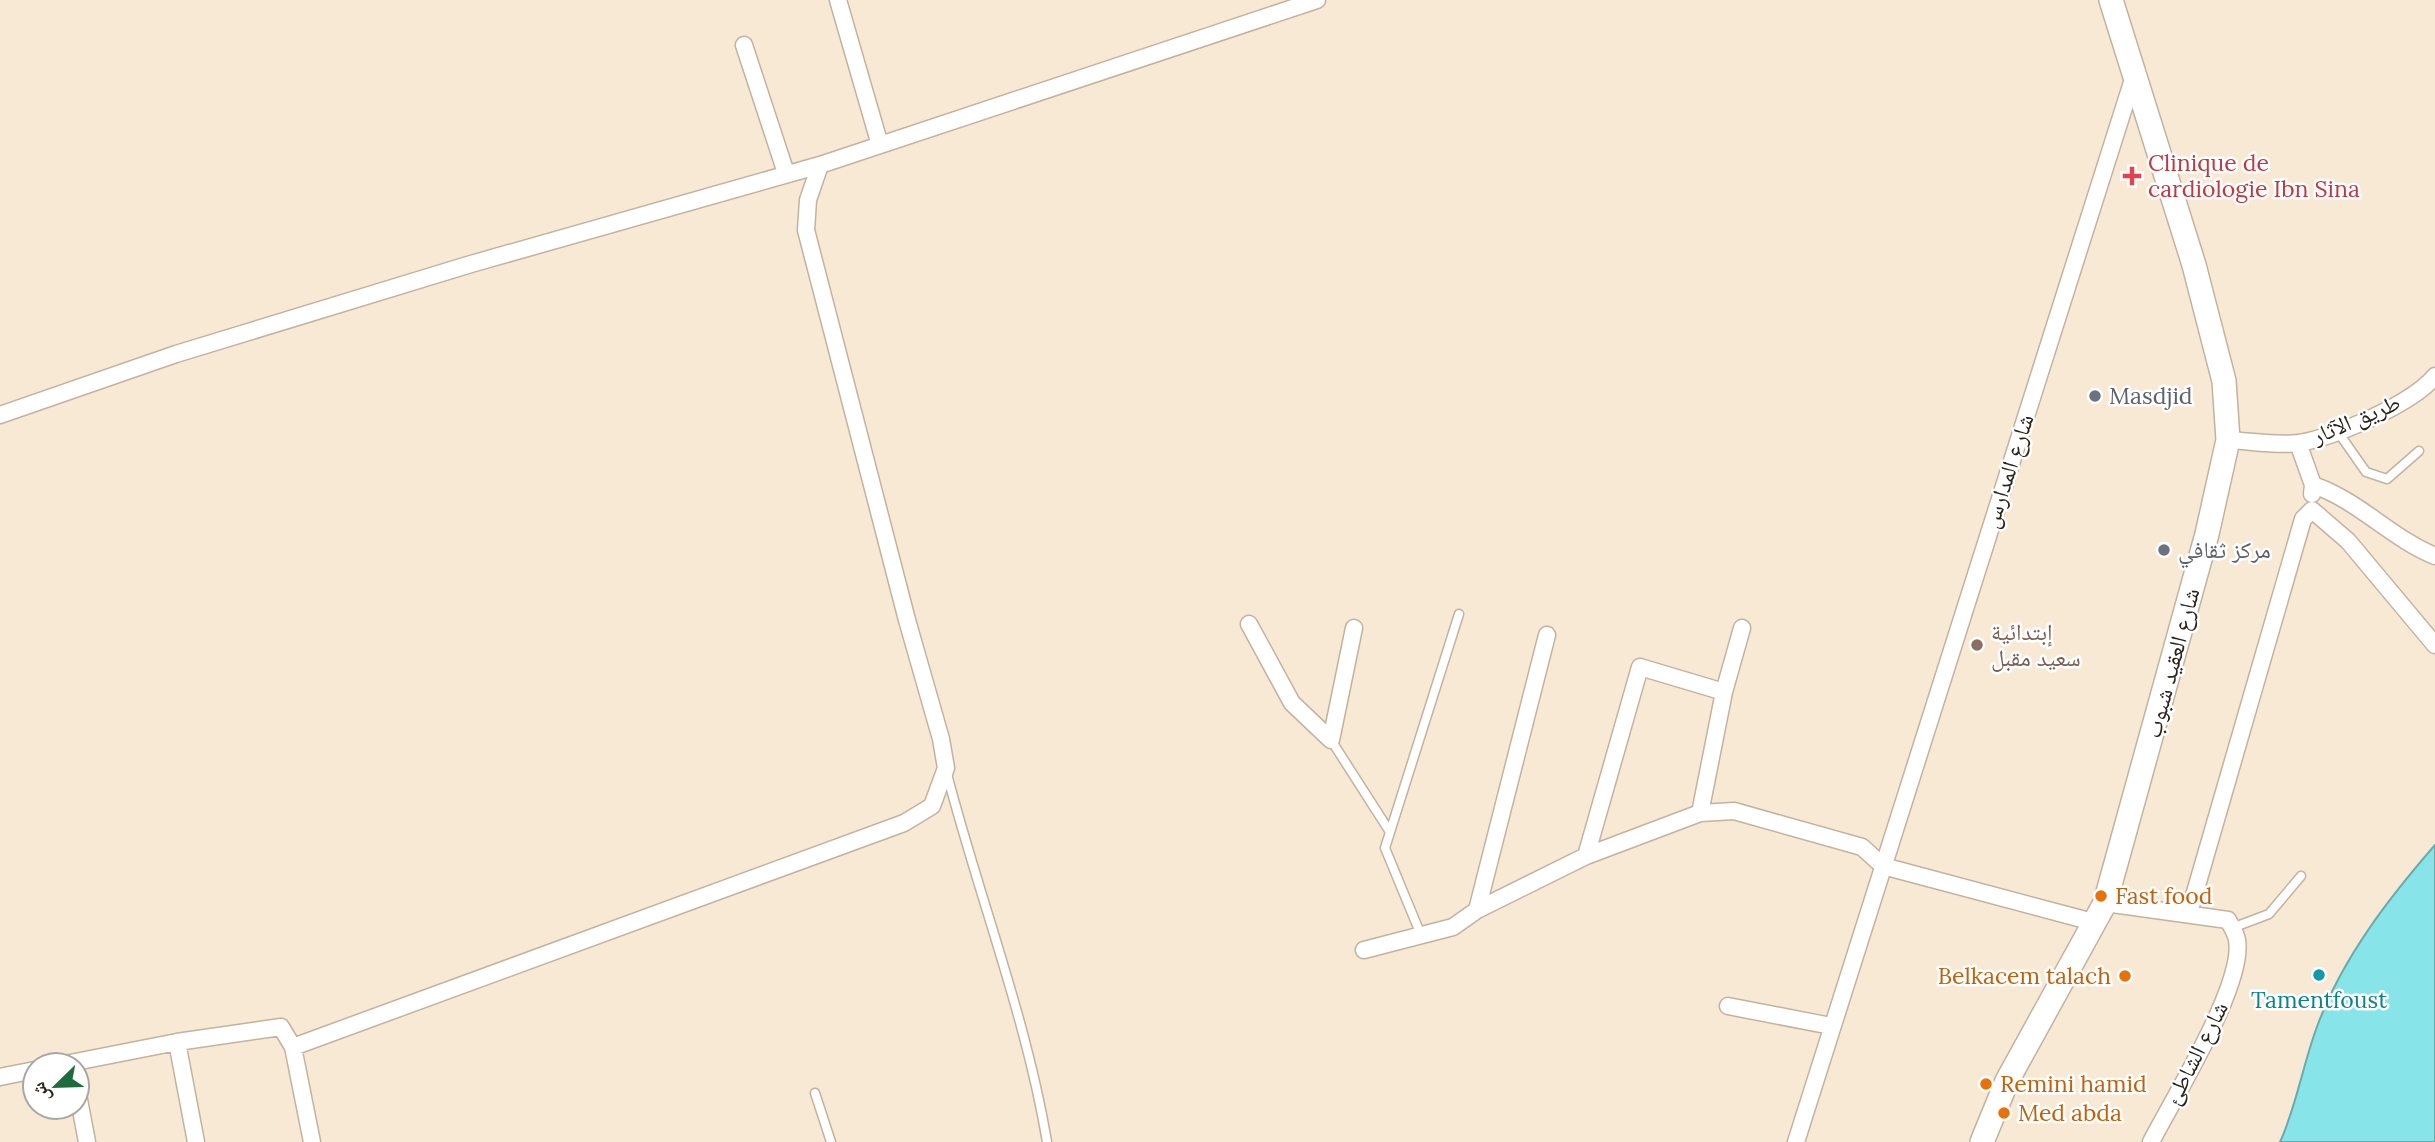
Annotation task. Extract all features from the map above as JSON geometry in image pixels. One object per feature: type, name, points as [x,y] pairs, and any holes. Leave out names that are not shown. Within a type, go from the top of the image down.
[{"type":"main road","name":"شارع العقيد شبوب","points":[[1982,1142],[2007,1081],[2099,912],[2207,534],[2228,440],[2224,381],[2194,265],[2111,0]]},
{"type":"street","points":[[838,0],[880,145]]},
{"type":"street","points":[[0,415],[190,350],[471,264],[820,165],[1317,0]]},
{"type":"street","points":[[744,45],[786,173]]},
{"type":"street","name":"شارع المدارس","points":[[1796,1142],[2134,76]]},
{"type":"street","points":[[293,1047],[904,822],[932,806],[946,768],[941,739],[907,620],[806,230],[808,200],[820,165]]},
{"type":"street","name":"طريق الآثار","points":[[2228,440],[2298,443],[2337,432],[2390,407],[2428,385],[2435,376]]},
{"type":"street","points":[[2298,443],[2313,485],[2312,510]]},
{"type":"street","points":[[2313,485],[2335,493],[2413,547],[2435,556]]},
{"type":"street","points":[[2189,913],[2303,519],[2335,493]]},
{"type":"street","points":[[2312,510],[2348,541],[2435,645]]},
{"type":"street","points":[[1249,624],[1292,703],[1331,740]]},
{"type":"street","points":[[1331,740],[1354,628]]},
{"type":"street","points":[[1700,813],[1724,692],[1742,628]]},
{"type":"street","points":[[1477,910],[1548,635]]},
{"type":"street","points":[[1586,856],[1640,667],[1724,692]]},
{"type":"street","points":[[1364,950],[1453,927],[1477,910],[1586,856],[1700,813],[1734,811],[1862,848],[1883,866],[2099,912],[2189,913],[2228,920],[2232,928]]},
{"type":"street","name":"شارع الشاطئ","points":[[2151,1142],[2223,1005],[2236,959],[2237,939],[2232,928]]},
{"type":"street","points":[[1728,1006],[1831,1026]]},
{"type":"street","points":[[91,1059],[177,1042],[281,1027],[293,1047],[312,1142]]},
{"type":"street","points":[[177,1042],[196,1142]]},
{"type":"street","points":[[0,1077],[21,1073]]},
{"type":"street","points":[[83,1121],[87,1142]]},
{"type":"lane","points":[[2337,432],[2366,472],[2387,479],[2418,451]]},
{"type":"lane","points":[[1421,935],[1385,849],[1458,614]]},
{"type":"lane","points":[[1331,740],[1390,832]]},
{"type":"lane","points":[[946,768],[970,862],[1036,1075],[1047,1142]]},
{"type":"lane","points":[[2232,928],[2269,914],[2301,876]]},
{"type":"lane","points":[[815,1093],[831,1142]]},
{"type":"water","points":[[2435,845],[2435,1142],[2280,1142],[2318,1024],[2340,975],[2384,907]]},
{"type":"place","name":"Clinique de cardiologie Ibn Sina","points":[[2132,176]]},
{"type":"place","name":"Masdjid","points":[[2095,396]]},
{"type":"place","name":"مركز ثقافي","points":[[2164,550]]},
{"type":"place","name":"إبتدائية سعيد مقبل","points":[[1977,645]]},
{"type":"place","name":"Fast food","points":[[2101,896]]},
{"type":"place","name":"Tamentfoust","points":[[2319,975]]},
{"type":"place","name":"Belkacem talach","points":[[2125,976]]},
{"type":"place","name":"Remini hamid","points":[[1986,1084]]},
{"type":"place","name":"Med abda","points":[[2004,1113]]}]
